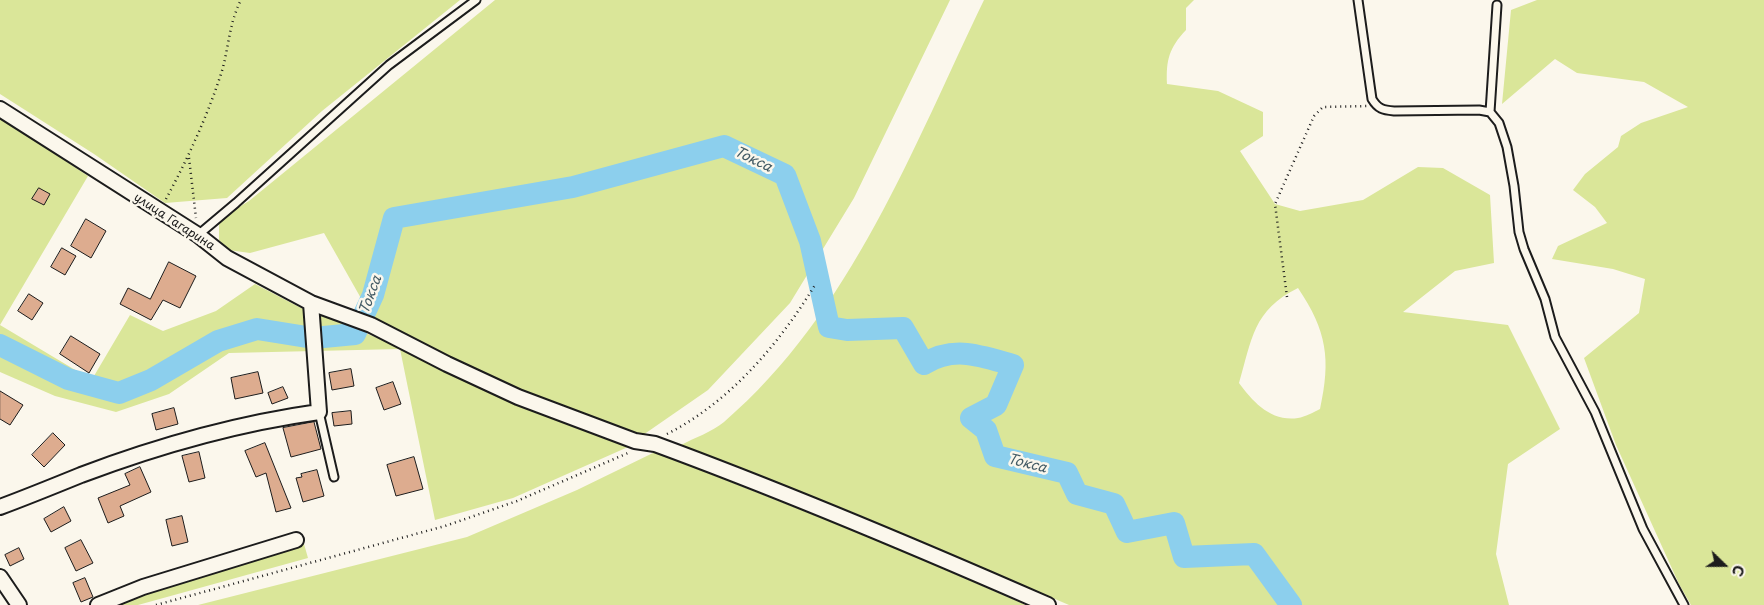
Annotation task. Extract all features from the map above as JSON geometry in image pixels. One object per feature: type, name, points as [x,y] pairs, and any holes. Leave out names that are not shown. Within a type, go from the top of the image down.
[{"type":"street","name":"улица Гагарина","points":[[0,109],[198,235],[227,258],[311,303],[371,325],[447,364],[518,397],[648,444],[655,444],[770,487],[885,533],[1048,605]]},
{"type":"street","points":[[0,508],[82,475],[213,434],[272,418],[319,412],[311,303]]},
{"type":"street","points":[[98,605],[143,587],[296,540]]},
{"type":"street","points":[[0,577],[19,605]]},
{"type":"lane","points":[[198,235],[389,65],[476,0]]},
{"type":"lane","points":[[1358,0],[1372,99],[1376,106],[1383,110],[1394,111],[1472,110],[1490,112]]},
{"type":"lane","points":[[1497,6],[1490,112],[1499,123],[1507,147],[1519,232],[1524,249],[1545,299],[1555,337],[1595,412],[1643,529],[1684,605]]},
{"type":"lane","points":[[319,412],[334,477]]},
{"type":"path","points":[[159,211],[189,157],[220,77],[227,53],[229,31],[241,0]]},
{"type":"path","points":[[1287,297],[1275,204],[1294,157],[1314,116],[1323,107],[1376,106]]},
{"type":"path","points":[[189,157],[198,235]]},
{"type":"path","points":[[156,605],[445,526],[517,501],[648,444],[681,427],[714,405],[764,356],[794,320],[815,285]]},
{"type":"green space","points":[[0,0],[460,0],[322,111],[227,198],[165,203],[94,154],[0,94]]},
{"type":"green space","points":[[495,0],[950,0],[854,198],[790,303],[708,390],[643,435],[522,390],[375,323],[324,233],[250,253],[228,250],[219,240],[219,223],[234,210],[249,201]]},
{"type":"green space","points":[[984,0],[1194,0],[1186,8],[1186,30],[1172,49],[1168,61],[1167,84],[1218,91],[1263,112],[1263,136],[1240,151],[1275,204],[1300,211],[1363,200],[1418,167],[1443,168],[1490,195],[1494,263],[1455,271],[1403,312],[1508,325],[1560,429],[1508,464],[1496,554],[1509,605],[1069,605],[852,512],[681,445],[709,432],[724,422],[769,379],[808,331],[843,279],[875,225],[904,169]],"holes":[[[1298,288],[1308,303],[1321,332],[1326,360],[1320,409],[1298,418],[1279,417],[1264,409],[1250,397],[1239,383],[1256,327],[1263,316],[1283,297]]]},
{"type":"green space","points":[[1537,0],[1764,0],[1764,605],[1691,605],[1679,584],[1616,445],[1584,358],[1639,313],[1645,279],[1613,269],[1552,259],[1558,246],[1607,223],[1595,207],[1573,190],[1585,174],[1618,147],[1621,136],[1641,123],[1688,107],[1644,82],[1577,73],[1555,59],[1502,104],[1511,10]]},
{"type":"green space","points":[[0,117],[88,176],[0,325]]},
{"type":"green space","points":[[255,284],[303,309],[328,317],[389,343],[514,404],[628,447],[513,498],[435,520],[400,349],[229,353],[169,394],[116,412],[55,396],[0,372],[0,325],[87,377],[94,376],[130,315],[163,331],[216,311]]},
{"type":"green space","points":[[655,452],[877,540],[1026,605],[198,605],[467,537],[577,490]]},
{"type":"green space","points":[[304,544],[308,558],[138,605],[109,605]]},
{"type":"building","points":[[39,188],[50,194],[44,205],[32,199]]},
{"type":"building","points":[[86,219],[106,231],[91,258],[71,246]]},
{"type":"building","points":[[62,248],[76,256],[65,275],[51,267]]},
{"type":"building","points":[[169,262],[196,276],[180,308],[163,300],[151,320],[120,304],[128,288],[150,299]]},
{"type":"building","points":[[29,294],[43,303],[32,320],[18,311]]},
{"type":"building","points":[[71,336],[100,354],[89,373],[60,354]]},
{"type":"building","points":[[351,369],[354,386],[332,390],[329,373]]},
{"type":"building","points":[[258,372],[263,393],[235,399],[231,378]]},
{"type":"building","points":[[393,382],[401,404],[384,410],[376,388]]},
{"type":"building","points":[[283,387],[288,398],[272,404],[268,393]]},
{"type":"building","points":[[0,391],[23,405],[10,425],[0,419]]},
{"type":"building","points":[[174,408],[178,424],[156,430],[152,414]]},
{"type":"building","points":[[351,411],[352,424],[334,426],[332,413]]},
{"type":"building","points":[[314,422],[321,449],[291,457],[283,428]]},
{"type":"building","points":[[53,433],[65,445],[44,467],[32,455]]},
{"type":"building","points":[[265,443],[291,508],[276,512],[266,473],[256,477],[245,451]]},
{"type":"building","points":[[199,452],[205,478],[189,482],[182,456]]},
{"type":"building","points":[[414,457],[423,489],[396,496],[387,465]]},
{"type":"building","points":[[140,467],[151,492],[120,506],[124,516],[108,523],[98,498],[130,485],[125,474]]},
{"type":"building","points":[[317,470],[324,496],[303,502],[296,478],[302,477],[301,474]]},
{"type":"building","points":[[64,507],[71,521],[51,532],[44,519]]},
{"type":"building","points":[[182,516],[188,542],[172,546],[166,520]]},
{"type":"building","points":[[81,540],[93,563],[76,571],[65,548]]},
{"type":"building","points":[[19,548],[24,559],[10,566],[5,555]]},
{"type":"building","points":[[85,578],[93,597],[81,602],[73,583]]},
{"type":"waterway","name":"Токса","points":[[0,345],[68,379],[119,393],[151,380],[218,341],[257,329],[313,338],[355,334],[373,295],[394,218],[573,187],[724,146],[785,175],[810,241],[829,327],[847,330],[903,328],[924,364],[946,355],[968,354],[1013,365],[996,405],[971,418],[986,430],[995,456],[1067,473],[1077,494],[1114,504],[1127,532],[1174,523],[1184,557],[1254,554],[1291,605]]}]
